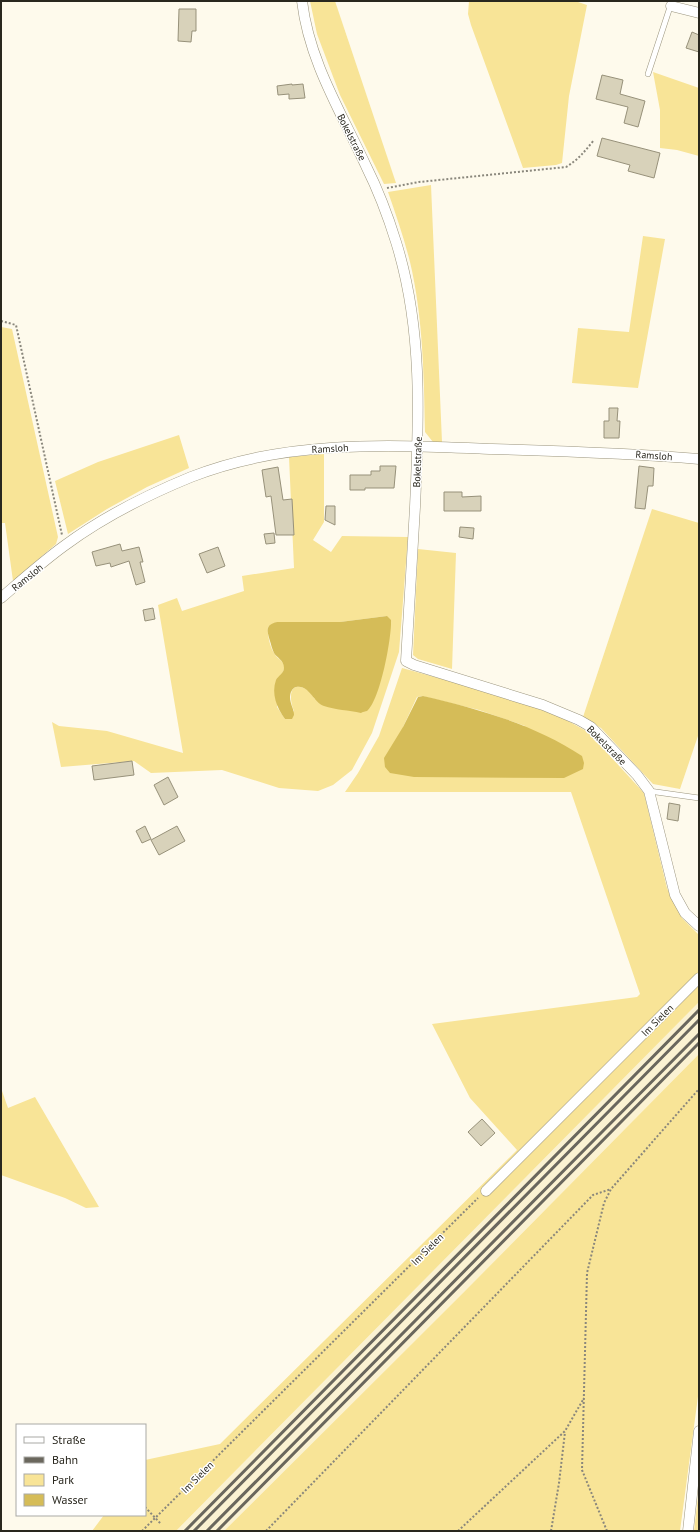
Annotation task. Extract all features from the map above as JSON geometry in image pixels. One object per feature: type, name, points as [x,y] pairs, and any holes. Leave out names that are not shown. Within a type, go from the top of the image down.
[{"type":"street","name":"Bokelstraße","points":[[302,1],[306,29],[316,61],[334,102],[378,191],[396,242],[406,278],[410,300],[418,389],[418,446],[406,661],[414,665],[543,705],[579,720],[590,727],[641,780],[649,791],[675,895],[685,913],[699,926]]},
{"type":"street","points":[[671,3],[699,13]]},
{"type":"street","name":"Ramsloh","points":[[1,598],[64,546],[110,516],[150,495],[193,476],[243,460],[305,450],[379,445],[626,453],[699,459]]},
{"type":"street","name":"Im Sielen","points":[[486,1190],[699,978]]},
{"type":"street","points":[[688,1531],[699,1431]]},
{"type":"lane","points":[[648,74],[671,3]]},
{"type":"lane","points":[[649,791],[699,798]]},
{"type":"path","points":[[378,191],[419,182],[566,167],[582,155],[594,140]]},
{"type":"path","points":[[1,321],[16,325],[64,546]]},
{"type":"path","points":[[607,1531],[582,1470],[587,1272],[604,1203],[611,1189],[699,1089]]},
{"type":"path","points":[[266,1531],[594,1195],[611,1189]]},
{"type":"path","name":"Im Sielen","points":[[142,1531],[486,1190]]},
{"type":"path","points":[[550,1531],[559,1484],[566,1431],[584,1396]]},
{"type":"path","points":[[458,1531],[566,1431]]},
{"type":"path","points":[[146,1508],[161,1524]]},
{"type":"shaded area","points":[[699,1002],[699,1054],[464,1292],[224,1531],[176,1531]]},
{"type":"green space","points":[[310,1],[335,1],[396,183],[384,184],[340,95],[317,34]]},
{"type":"green space","points":[[469,1],[575,1],[587,5],[569,96],[562,163],[556,165],[523,168],[471,25],[468,14]]},
{"type":"green space","points":[[653,72],[699,88],[699,156],[677,150],[660,148],[660,110]]},
{"type":"green space","points":[[431,185],[442,442],[433,442],[425,432],[423,368],[418,304],[408,253],[388,192]]},
{"type":"green space","points":[[643,236],[665,239],[638,388],[572,383],[578,328],[629,332]]},
{"type":"green space","points":[[1,327],[12,329],[58,537],[56,544],[13,581],[5,523],[1,523]]},
{"type":"green space","points":[[179,435],[189,468],[147,487],[107,509],[68,534],[55,481],[98,462]]},
{"type":"green space","points":[[324,454],[324,522],[313,540],[331,552],[342,536],[408,537],[399,652],[372,733],[352,770],[333,785],[318,791],[279,788],[222,770],[151,773],[134,761],[61,767],[52,722],[59,726],[107,731],[183,753],[158,605],[177,598],[182,611],[244,591],[242,576],[294,568],[289,457]],"holes":[[[387,616],[315,699],[307,690],[299,687],[292,690],[291,703],[294,711],[285,719],[277,707],[281,675],[284,665],[283,662],[276,656],[271,647],[268,637],[268,627],[277,622],[340,622]]]},
{"type":"green space","points":[[652,509],[699,523],[699,733],[680,789],[653,784],[601,728],[583,717]]},
{"type":"green space","points":[[418,549],[456,553],[452,669],[418,659],[413,655]]},
{"type":"green space","points":[[402,668],[511,698],[561,717],[588,732],[644,793],[667,888],[682,918],[699,935],[699,1002],[176,1531],[92,1531],[103,1516],[146,1516],[146,1460],[220,1444],[517,1150],[470,1098],[432,1024],[637,997],[640,994],[571,792],[345,792],[358,773],[379,736]],"holes":[[[422,696],[479,710],[525,726],[403,727],[417,697]]]},
{"type":"green space","points":[[699,1054],[699,1389],[680,1531],[224,1531],[464,1292]]},
{"type":"green space","points":[[1,1088],[8,1108],[35,1097],[99,1207],[86,1208],[65,1198],[1,1175]]},
{"type":"green space","points":[[699,1488],[699,1531],[694,1531]]},
{"type":"water","points":[[387,616],[391,620],[390,640],[381,682],[372,705],[367,711],[361,713],[324,706],[304,688],[296,687],[292,690],[290,695],[294,715],[292,719],[285,719],[277,706],[274,690],[276,680],[283,671],[284,665],[274,653],[272,648],[268,631],[269,626],[277,622],[340,622]]},
{"type":"water","points":[[423,696],[485,712],[525,726],[545,735],[582,756],[584,763],[583,769],[564,778],[414,777],[390,773],[385,767],[384,758],[403,727],[418,697]]},
{"type":"building","points":[[179,9],[196,9],[196,31],[192,31],[191,42],[178,41]]},
{"type":"building","points":[[692,32],[699,35],[699,52],[686,48]]},
{"type":"building","points":[[602,75],[623,80],[620,94],[645,101],[638,127],[624,123],[628,107],[596,99]]},
{"type":"building","points":[[303,84],[305,98],[289,99],[289,94],[278,95],[277,86]]},
{"type":"building","points":[[602,138],[660,153],[654,178],[628,171],[630,165],[597,156]]},
{"type":"building","points":[[609,408],[618,408],[617,421],[620,421],[619,438],[604,438],[604,421],[609,421]]},
{"type":"building","points":[[380,466],[396,466],[394,488],[365,488],[365,490],[350,490],[350,475],[371,475],[371,471],[380,471]]},
{"type":"building","points":[[639,466],[654,468],[653,486],[648,486],[645,509],[635,508]]},
{"type":"building","points":[[278,467],[283,500],[292,499],[294,535],[276,535],[271,496],[266,497],[262,470]]},
{"type":"building","points":[[444,492],[462,492],[462,497],[481,496],[481,511],[444,511]]},
{"type":"building","points":[[326,506],[335,506],[335,525],[325,520]]},
{"type":"building","points":[[460,527],[474,528],[473,539],[459,537]]},
{"type":"building","points":[[274,533],[275,543],[266,544],[264,534]]},
{"type":"building","points":[[120,544],[122,551],[139,547],[143,562],[140,562],[145,582],[136,585],[129,561],[111,567],[110,563],[96,566],[92,552]]},
{"type":"building","points":[[218,547],[225,566],[207,573],[199,554]]},
{"type":"building","points":[[153,608],[155,619],[145,621],[143,610]]},
{"type":"building","points":[[132,761],[134,775],[94,780],[92,766]]},
{"type":"building","points":[[168,777],[178,797],[164,805],[154,785]]},
{"type":"building","points":[[669,803],[680,805],[678,821],[667,819]]},
{"type":"building","points":[[145,826],[151,839],[142,843],[136,831]]},
{"type":"building","points":[[177,826],[185,841],[159,855],[151,840]]},
{"type":"building","points":[[482,1119],[495,1133],[481,1146],[468,1132]]},
{"type":"railway","points":[[185,1531],[699,1010]]},
{"type":"railway","points":[[194,1531],[699,1020]]},
{"type":"railway","points":[[207,1531],[699,1034]]},
{"type":"railway","points":[[217,1531],[699,1043]]}]
